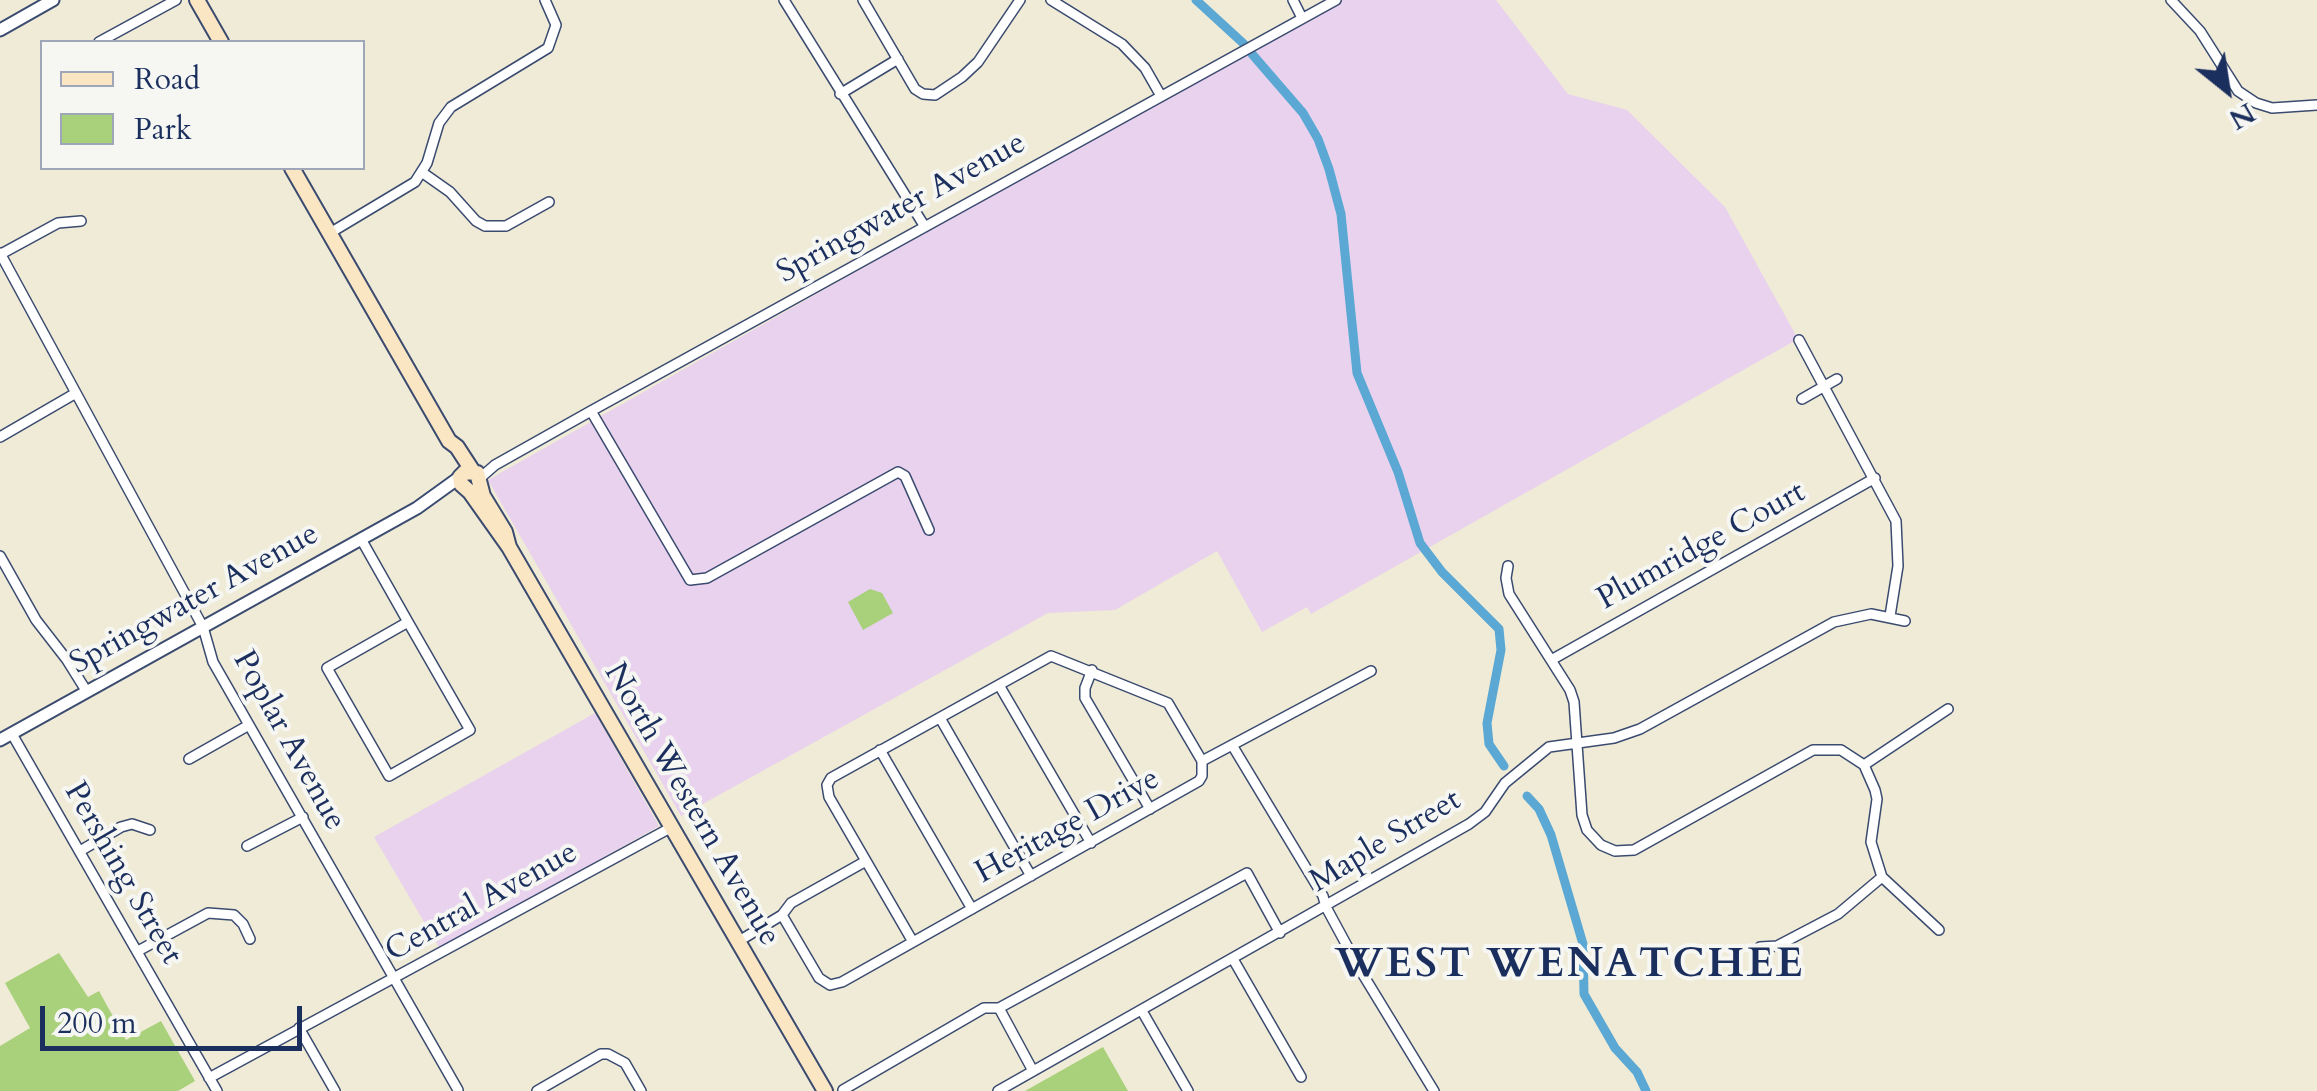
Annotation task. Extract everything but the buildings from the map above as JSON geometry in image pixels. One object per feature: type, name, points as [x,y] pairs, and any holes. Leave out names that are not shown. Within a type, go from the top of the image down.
[{"type":"main road","points":[[197,0],[220,40]]},
{"type":"main road","name":"North Western Avenue","points":[[293,170],[448,441],[448,450],[505,532],[509,546],[825,1091]]},
{"type":"street","points":[[0,30],[53,0]]},
{"type":"street","points":[[104,40],[176,0]]},
{"type":"street","points":[[330,233],[423,173],[439,124],[452,107],[548,48],[556,34],[556,24],[545,0]]},
{"type":"street","points":[[784,0],[925,228]]},
{"type":"street","points":[[863,0],[915,89],[923,94],[934,94],[978,62],[1000,35],[1020,0]]},
{"type":"street","points":[[1051,0],[1122,44],[1144,68],[1161,96]]},
{"type":"street","points":[[1293,0],[1302,18]]},
{"type":"street","name":"Springwater Avenue","points":[[6,737],[1336,0]]},
{"type":"street","points":[[2171,0],[2200,32],[2238,91],[2272,108],[2317,105]]},
{"type":"street","points":[[840,94],[898,59]]},
{"type":"street","points":[[423,173],[450,192],[485,226],[506,226],[549,202]]},
{"type":"street","points":[[0,253],[58,223],[81,221]]},
{"type":"street","name":"Poplar Avenue","points":[[0,253],[202,628],[213,662],[458,1090]]},
{"type":"street","points":[[1799,340],[1891,506],[1898,531],[1898,566],[1890,616]]},
{"type":"street","points":[[1802,399],[1837,379]]},
{"type":"street","points":[[0,437],[76,393]]},
{"type":"street","points":[[591,411],[690,580],[707,578],[898,472],[905,476],[929,530]]},
{"type":"street","name":"Plumridge Court","points":[[1553,659],[1876,478]]},
{"type":"street","points":[[361,539],[470,730],[389,776],[327,668],[408,622]]},
{"type":"street","points":[[0,556],[36,620],[87,692]]},
{"type":"street","points":[[1508,566],[1509,594],[1553,659],[1574,702],[1582,815],[1587,830],[1601,845],[1616,851],[1634,850],[1813,750],[1842,750],[1864,765],[1876,798],[1871,842],[1882,877],[1939,930]]},
{"type":"street","name":"Maple Street","points":[[998,1091],[1468,824],[1485,812],[1506,782],[1549,746],[1614,738],[1640,729],[1834,622],[1853,616],[1890,616],[1905,621]]},
{"type":"street","name":"Heritage Drive","points":[[782,916],[819,978],[830,985],[842,982],[1199,781],[1202,760],[1168,702],[1052,656],[880,750],[826,785],[866,860]]},
{"type":"street","points":[[1092,670],[1085,698],[1150,809]]},
{"type":"street","points":[[1202,760],[1371,670]]},
{"type":"street","points":[[998,685],[1091,843]]},
{"type":"street","points":[[1864,765],[1948,708]]},
{"type":"street","points":[[940,718],[1031,876]]},
{"type":"street","points":[[189,759],[249,725]]},
{"type":"street","name":"Pershing Street","points":[[6,737],[80,851],[216,1091]]},
{"type":"street","points":[[1232,745],[1434,1091]]},
{"type":"street","points":[[880,750],[972,909]]},
{"type":"street","points":[[247,846],[303,816]]},
{"type":"street","points":[[80,851],[121,827],[132,824],[150,830]]},
{"type":"street","name":"Central Avenue","points":[[209,1078],[672,827]]},
{"type":"street","points":[[738,941],[866,860],[913,942]]},
{"type":"street","points":[[843,1090],[984,1008],[999,1008],[1246,873],[1280,933]]},
{"type":"street","points":[[1760,947],[1777,946],[1838,914],[1882,877]]},
{"type":"street","points":[[138,951],[208,913],[234,916],[250,939]]},
{"type":"street","points":[[1233,960],[1301,1077]]},
{"type":"street","points":[[999,1008],[1033,1071]]},
{"type":"street","points":[[1142,1010],[1188,1091]]},
{"type":"street","points":[[300,1028],[335,1091]]},
{"type":"street","points":[[537,1091],[550,1088],[601,1054],[625,1063],[640,1091]]},
{"type":"shaded area","points":[[1336,0],[1496,0],[1568,94],[1627,110],[1725,207],[1798,339],[1311,614],[1307,607],[1262,632],[1217,551],[1115,610],[1048,613],[681,816],[488,480]]},
{"type":"shaded area","points":[[595,713],[659,826],[440,949],[374,837]]},
{"type":"green space","points":[[870,589],[882,593],[893,613],[863,630],[848,602]]},
{"type":"green space","points":[[59,953],[88,997],[99,991],[126,1040],[161,1021],[195,1081],[178,1091],[0,1091],[0,1046],[30,1028],[5,983]]},
{"type":"green space","points":[[1103,1047],[1128,1091],[1025,1091]]},
{"type":"waterway","points":[[1196,0],[1244,44]]},
{"type":"waterway","points":[[1252,54],[1303,113],[1329,169],[1341,214],[1357,373],[1398,472],[1420,543],[1442,572],[1499,629],[1501,650],[1487,723],[1489,744],[1504,766]]},
{"type":"waterway","points":[[1527,796],[1539,809],[1551,835],[1583,944],[1584,994],[1646,1091]]},
{"type":"district","name":"WEST WENATCHEE","points":[[1570,966]]}]
